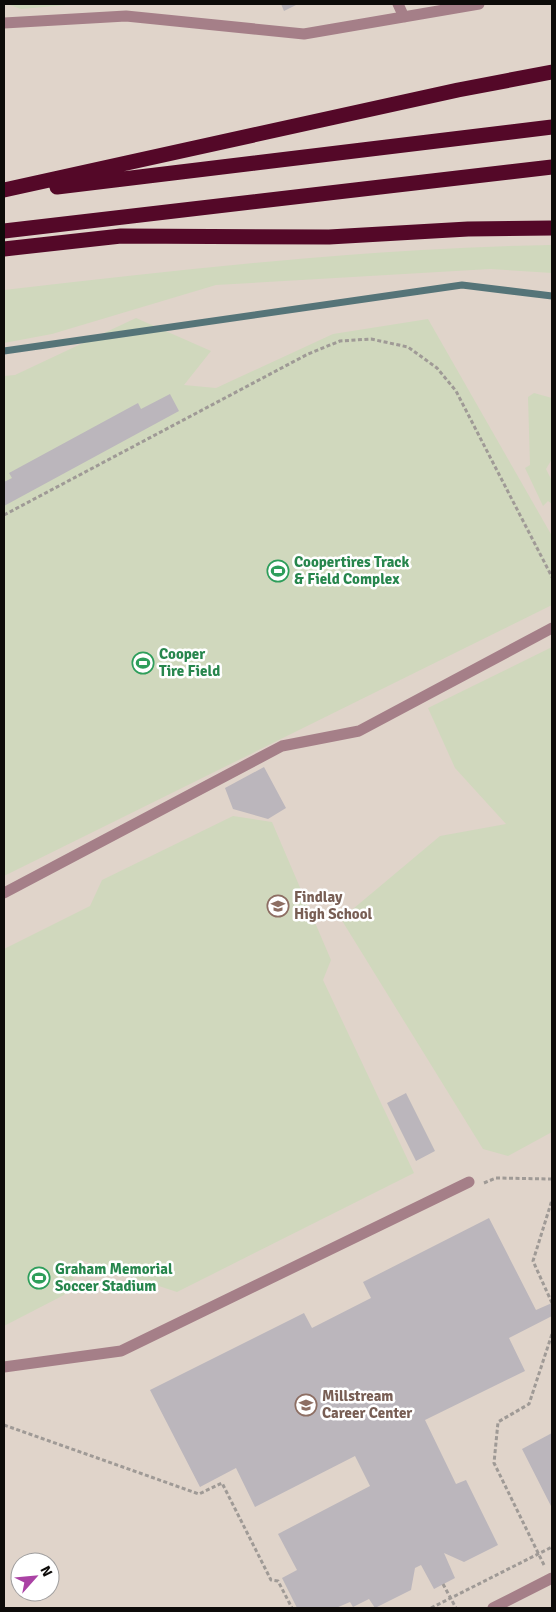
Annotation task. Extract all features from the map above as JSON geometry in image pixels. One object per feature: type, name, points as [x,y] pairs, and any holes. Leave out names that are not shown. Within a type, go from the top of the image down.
[{"type":"highway","points":[[4,192],[458,90],[552,72]]},
{"type":"highway","points":[[4,192],[552,127]]},
{"type":"highway","points":[[4,231],[552,167]]},
{"type":"highway","points":[[4,249],[121,236],[329,237],[468,229],[552,228]]},
{"type":"lane","points":[[398,4],[404,17]]},
{"type":"lane","points":[[4,23],[126,16],[304,34],[479,4]]},
{"type":"lane","points":[[4,893],[282,746],[359,731],[552,628]]},
{"type":"lane","points":[[4,1367],[122,1351],[468,1182]]},
{"type":"lane","points":[[493,1608],[552,1579]]},
{"type":"path","points":[[4,515],[308,354],[340,341],[371,338],[408,347],[437,368],[456,391],[552,577]]},
{"type":"path","points":[[468,1182],[476,1187],[496,1178],[552,1179]]},
{"type":"path","points":[[552,1200],[532,1261],[552,1303]]},
{"type":"path","points":[[552,1334],[529,1404],[498,1422],[494,1463],[552,1579]]},
{"type":"path","points":[[4,1425],[199,1494],[222,1483],[271,1580],[278,1582],[292,1608]]},
{"type":"path","points":[[431,1608],[552,1546]]},
{"type":"path","points":[[443,1584],[456,1608]]},
{"type":"shaded area","name":"Findlay High School","points":[[4,4],[552,4],[552,1608],[4,1608]]},
{"type":"green space","points":[[7,4],[78,4],[21,9]]},
{"type":"green space","points":[[552,245],[552,273],[490,269],[216,285],[52,334],[4,343],[4,290],[209,267],[346,255],[415,250]]},
{"type":"green space","name":"Coopertires Track & Field Complex","points":[[136,318],[211,351],[184,385],[216,388],[333,334],[428,319],[552,536],[552,605],[4,876],[4,376],[15,375]]},
{"type":"green space","points":[[534,393],[552,398],[552,459],[546,469],[552,481],[552,504],[548,501],[543,506],[525,468],[530,465],[528,397]]},
{"type":"green space","points":[[552,647],[552,1132],[508,1156],[483,1149],[341,919],[440,836],[506,824],[455,768],[428,708]]},
{"type":"green space","points":[[233,816],[272,822],[331,960],[323,980],[414,1173],[177,1292],[83,1261],[64,1295],[4,1326],[4,949],[90,906],[102,880]]},
{"type":"building","points":[[281,4],[298,4],[284,11]]},
{"type":"building","points":[[170,394],[179,411],[4,506],[4,482],[12,478],[9,473],[138,403],[141,409]]},
{"type":"building","points":[[264,767],[286,808],[268,819],[233,809],[225,788]]},
{"type":"building","points":[[406,1093],[435,1151],[416,1161],[387,1103]]},
{"type":"building","name":"Millstream Career Center","points":[[489,1218],[536,1310],[552,1303],[552,1316],[509,1338],[525,1371],[425,1420],[456,1484],[466,1480],[498,1545],[464,1562],[444,1553],[455,1578],[434,1589],[421,1565],[415,1568],[411,1590],[375,1608],[369,1599],[353,1607],[350,1602],[336,1608],[297,1608],[282,1578],[297,1570],[278,1534],[370,1486],[355,1456],[255,1507],[236,1468],[200,1487],[150,1390],[304,1313],[312,1328],[371,1298],[363,1282]]},
{"type":"building","points":[[552,1433],[552,1508],[522,1449]]},
{"type":"waterway","points":[[4,351],[462,285],[552,296]]},
{"type":"place","name":"Coopertires Track & Field Complex","points":[[278,571]]},
{"type":"place","name":"Cooper Tire Field","points":[[143,663]]},
{"type":"place","name":"Findlay High School","points":[[278,906]]},
{"type":"place","name":"Graham Memorial Soccer Stadium","points":[[39,1278]]},
{"type":"place","name":"Millstream Career Center","points":[[306,1405]]}]
